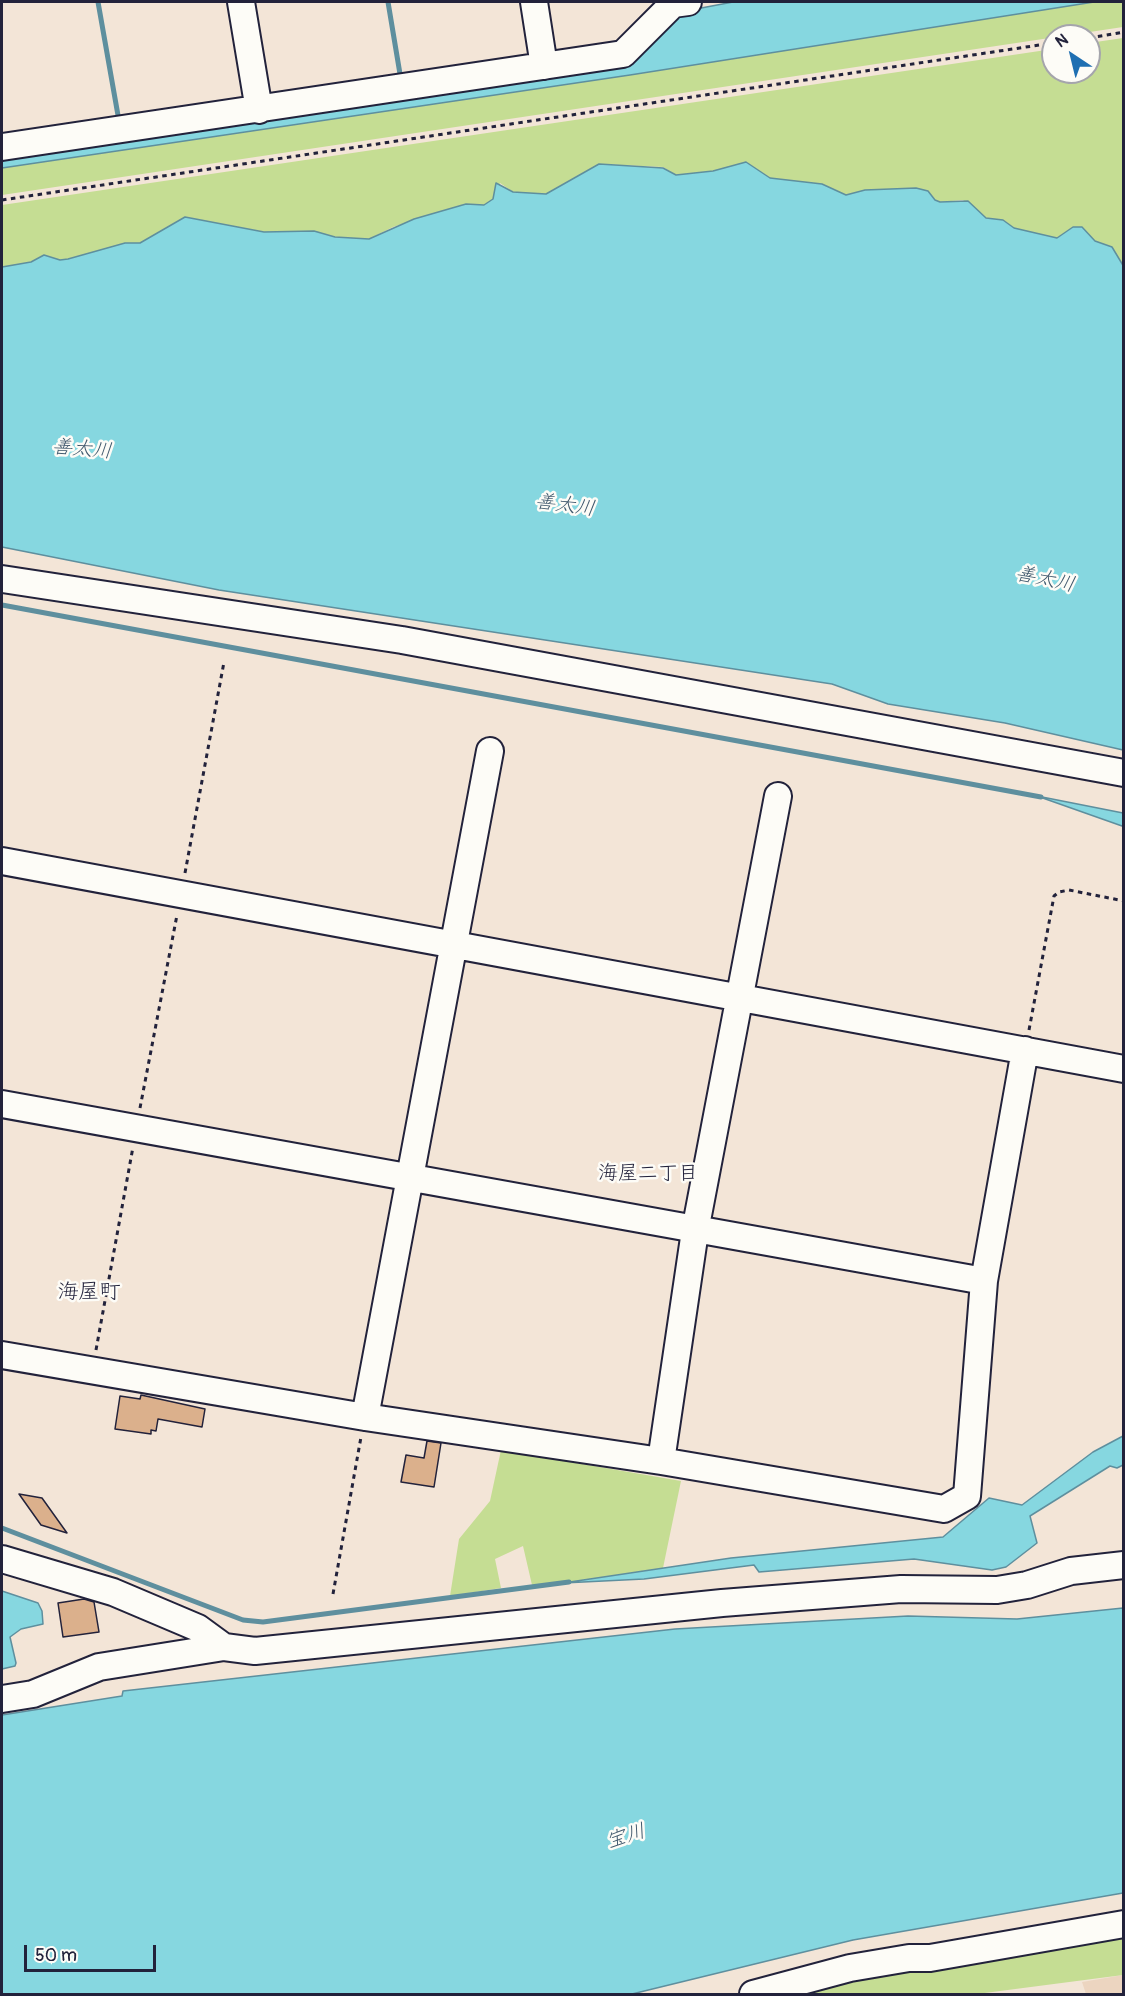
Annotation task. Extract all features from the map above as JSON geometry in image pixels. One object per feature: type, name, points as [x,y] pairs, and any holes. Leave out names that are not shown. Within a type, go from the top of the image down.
[{"type":"street","points":[[241,2],[259,110]]},
{"type":"street","points":[[534,2],[544,66]]},
{"type":"street","points":[[2,147],[623,54],[681,3]]},
{"type":"street","points":[[2,579],[402,640],[1124,773]]},
{"type":"street","points":[[365,1417],[490,751]]},
{"type":"street","points":[[661,1461],[696,1231],[778,796]]},
{"type":"street","points":[[2,861],[1124,1069]]},
{"type":"street","points":[[2,1355],[365,1417],[661,1461],[944,1509],[967,1496],[984,1281],[1025,1050]]},
{"type":"street","points":[[2,1104],[696,1231],[984,1281]]},
{"type":"street","points":[[2,1559],[113,1592],[198,1628],[224,1647]]},
{"type":"street","points":[[2,1699],[33,1694],[99,1667],[224,1647],[255,1651],[722,1603],[901,1589],[997,1590],[1027,1585],[1071,1571],[1124,1565]]},
{"type":"street","points":[[753,1995],[850,1968],[909,1958],[930,1958],[1124,1924]]},
{"type":"path","points":[[1101,36],[1124,32]]},
{"type":"path","points":[[2,200],[1041,46]]},
{"type":"path","points":[[181,894],[224,662]]},
{"type":"path","points":[[1025,1050],[1054,896],[1069,890],[1124,901]]},
{"type":"path","points":[[333,1594],[365,1417]]},
{"type":"shaded area","points":[[1123,1975],[1123,1994],[1086,1994],[1082,1982]]},
{"type":"green space","points":[[1094,2],[1123,2],[1123,27],[1101,30],[1101,24],[1041,24],[1041,39],[2,195],[2,168],[630,75]]},
{"type":"green space","points":[[1123,38],[1123,267],[1112,247],[1095,241],[1082,227],[1073,227],[1057,238],[1013,228],[1003,220],[986,218],[963,200],[940,202],[935,200],[928,191],[916,188],[865,190],[846,195],[770,178],[746,162],[713,171],[676,175],[663,167],[599,164],[546,194],[513,192],[500,183],[493,199],[484,205],[465,204],[393,227],[369,239],[335,237],[314,231],[265,232],[185,217],[140,243],[125,243],[60,260],[44,255],[31,262],[2,267],[2,205],[1041,51],[1041,84],[1101,84],[1101,41]]},
{"type":"green space","points":[[501,1450],[681,1481],[663,1568],[563,1583],[532,1585],[523,1546],[495,1559],[501,1588],[450,1596],[459,1539],[490,1501]]},
{"type":"green space","points":[[1123,1929],[1123,1975],[977,1994],[774,1994]]},
{"type":"water","points":[[733,2],[1094,2],[630,75],[2,168],[2,154],[628,63],[680,12]]},
{"type":"water","name":"善太川","points":[[746,162],[770,178],[822,184],[846,195],[865,190],[916,188],[928,191],[935,200],[940,202],[968,201],[986,218],[1003,220],[1014,228],[1057,238],[1073,227],[1082,227],[1095,241],[1112,247],[1124,267],[1123,750],[1005,723],[888,704],[832,684],[219,590],[2,547],[2,267],[31,262],[44,255],[60,260],[68,259],[125,243],[140,243],[185,217],[264,232],[314,231],[335,237],[369,239],[414,219],[466,204],[484,205],[493,199],[496,183],[513,192],[546,194],[599,164],[663,168],[676,175],[713,171]]},
{"type":"water","points":[[1037,796],[1123,813],[1123,826],[1122,826]]},
{"type":"water","points":[[1123,1436],[1123,1465],[1117,1468],[1110,1466],[1030,1516],[1037,1543],[1006,1567],[992,1570],[914,1559],[759,1572],[754,1565],[644,1579],[563,1583],[731,1558],[943,1537],[989,1498],[1022,1505],[1093,1452]]},
{"type":"water","points":[[2,1591],[38,1603],[42,1611],[43,1624],[21,1629],[10,1637],[16,1663],[15,1666],[2,1669]]},
{"type":"water","name":"宝川","points":[[1123,1608],[1123,1893],[853,1940],[632,1994],[2,1994],[2,1715],[122,1696],[123,1691],[675,1629],[908,1616],[1017,1619]]},
{"type":"building","points":[[141,1395],[205,1409],[202,1427],[158,1419],[156,1431],[151,1430],[151,1434],[115,1429],[120,1396],[140,1399]]},
{"type":"building","points":[[427,1441],[441,1443],[434,1487],[401,1482],[406,1455],[424,1458]]},
{"type":"building","points":[[19,1494],[42,1498],[67,1533],[41,1525]]},
{"type":"building","points":[[84,1599],[94,1602],[99,1632],[63,1637],[58,1603]]},
{"type":"waterway","points":[[98,2],[119,121]]},
{"type":"waterway","points":[[388,2],[401,80]]},
{"type":"waterway","points":[[2,605],[1041,797]]},
{"type":"waterway","points":[[2,1528],[243,1620],[263,1622],[569,1582]]},
{"type":"district","name":"海屋二丁目","points":[[648,1174]]},
{"type":"district","name":"海屋町","points":[[89,1293]]}]
